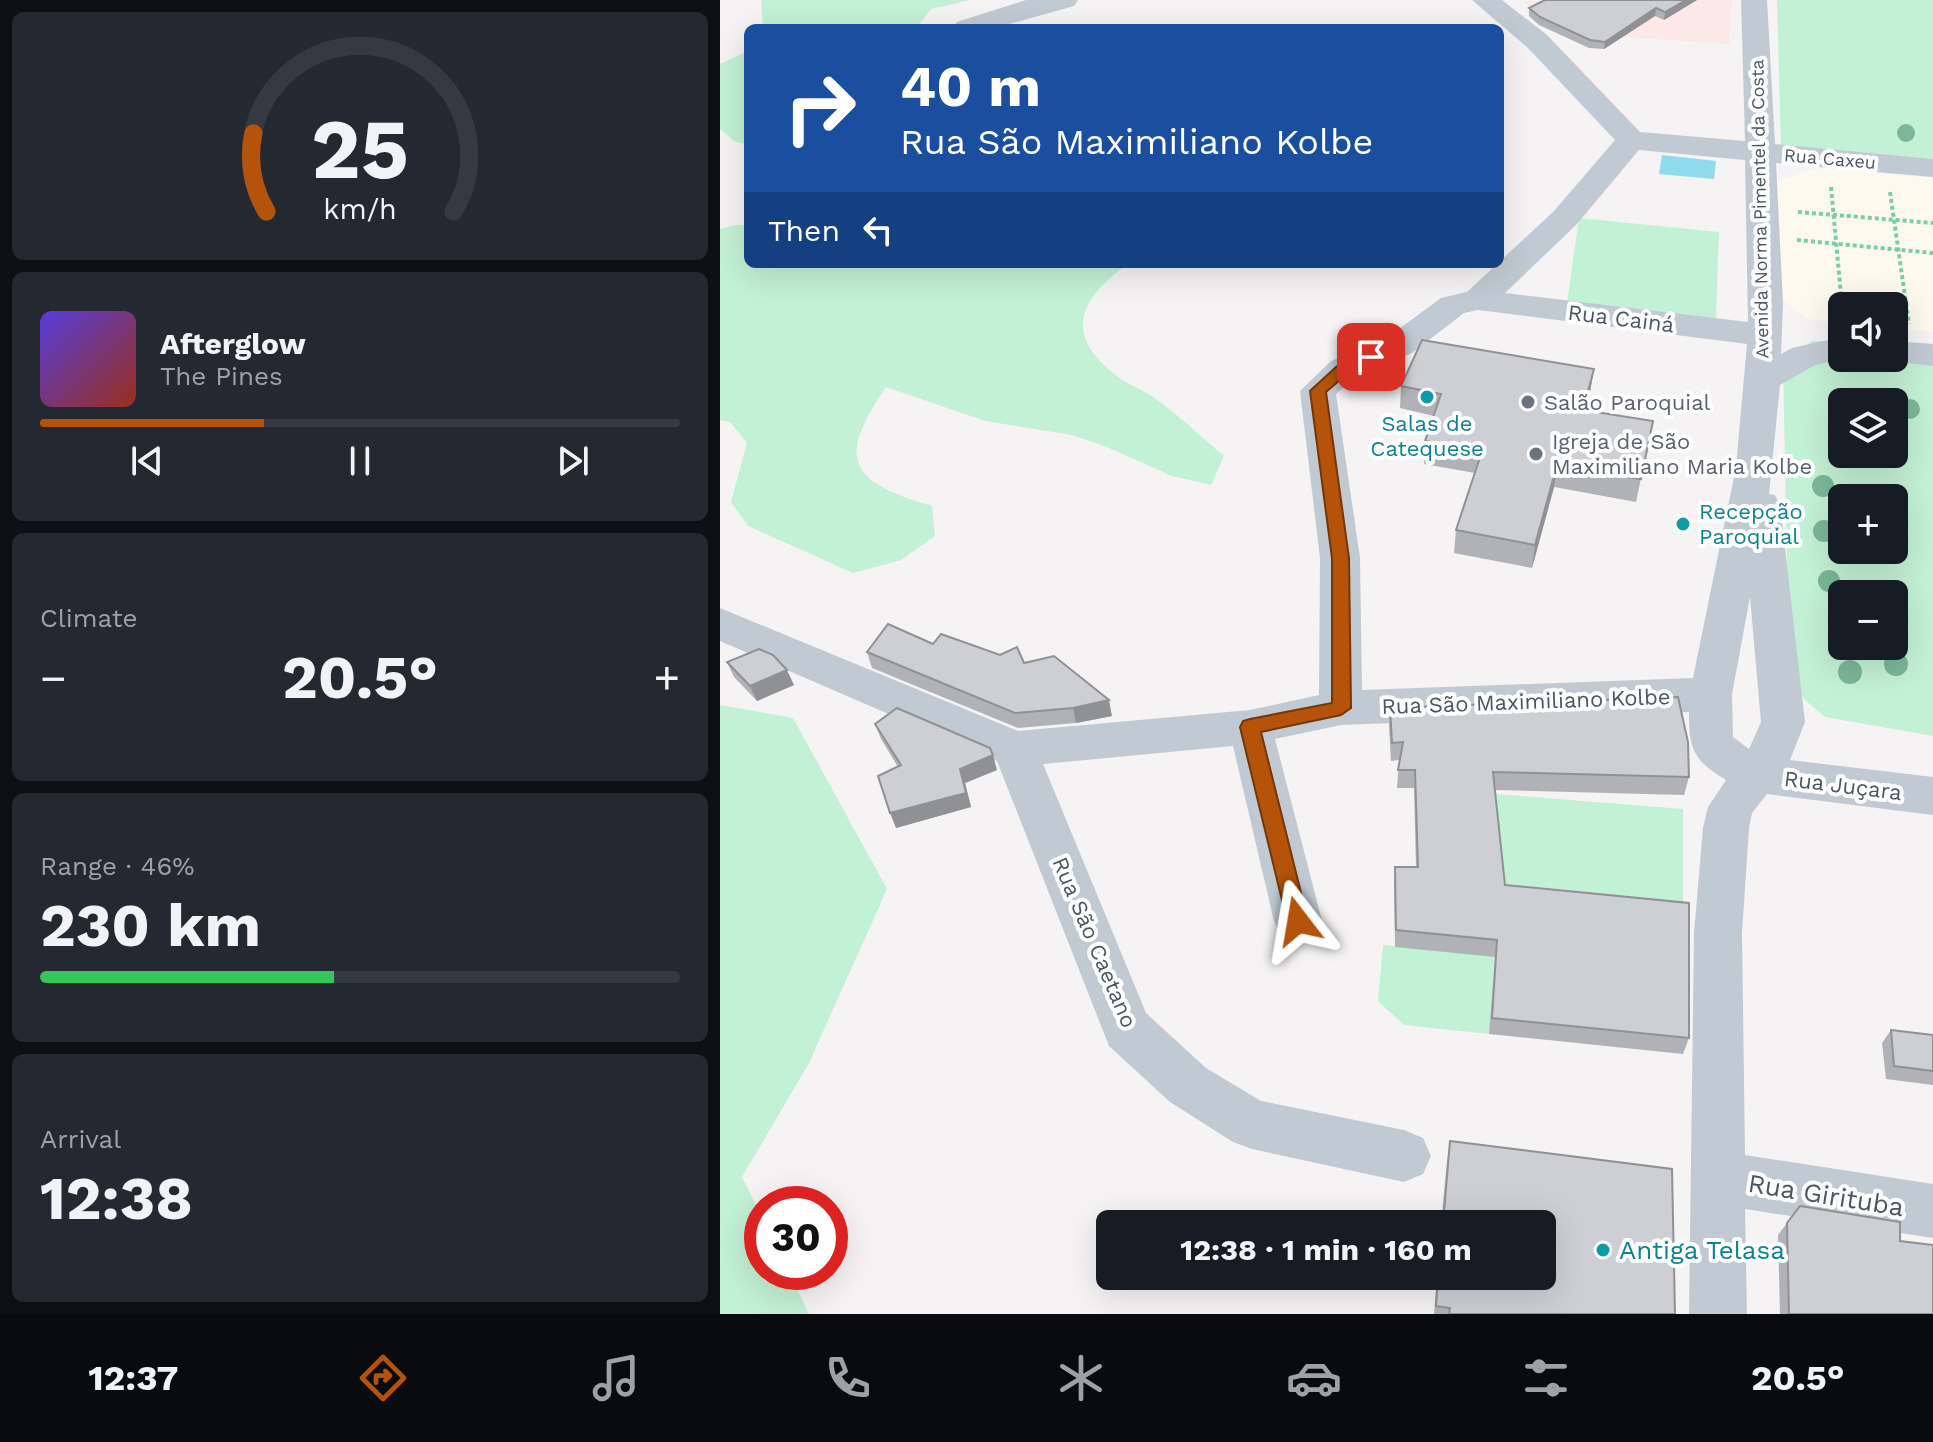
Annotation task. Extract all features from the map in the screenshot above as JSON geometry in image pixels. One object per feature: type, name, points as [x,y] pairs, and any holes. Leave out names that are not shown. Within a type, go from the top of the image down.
[{"type":"street","points":[[979,24],[1038,5],[1065,0]]},
{"type":"street","points":[[1341,708],[1340,558],[1318,391],[1343,369],[1400,345],[1453,305],[1478,300],[1565,218],[1631,140],[1537,41],[1485,0]]},
{"type":"street","name":"Avenida Norma Pimentel da Costa","points":[[1754,0],[1765,319],[1763,379],[1755,467],[1711,694],[1711,737],[1718,753],[1754,774]]},
{"type":"street","name":"Rua Caxeu","points":[[1631,140],[1933,168]]},
{"type":"street","name":"Rua Cainá","points":[[1478,300],[1765,319]]},
{"type":"street","points":[[1765,319],[1793,326],[1828,343]]},
{"type":"street","points":[[1763,379],[1804,356],[1828,351]]},
{"type":"street","name":"Avenida Norma Pimentel da Costa","points":[[1718,1314],[1718,933],[1726,828],[1731,807],[1770,755],[1783,722],[1755,467]]},
{"type":"street","points":[[720,624],[1015,749]]},
{"type":"street","name":"Rua São Maximiliano Kolbe","points":[[1015,749],[1250,727],[1341,708],[1711,694]]},
{"type":"street","points":[[1250,727],[1298,921]]},
{"type":"street","name":"Rua São Caetano","points":[[1015,749],[1127,1029],[1188,1085],[1252,1124],[1404,1156]]},
{"type":"street","name":"Rua Juçara","points":[[1754,774],[1933,796]]},
{"type":"street","name":"Rua Girituba","points":[[1720,1178],[1933,1211]]},
{"type":"path","points":[[1831,184],[1841,292]]},
{"type":"path","points":[[1889,189],[1912,345]]},
{"type":"path","points":[[1791,211],[1933,223]]},
{"type":"path","points":[[1791,239],[1933,253]]},
{"type":"shaded area","points":[[1732,0],[1729,44],[1565,33],[1523,1]]},
{"type":"shaded area","points":[[1819,168],[1933,178],[1933,332],[1908,329],[1908,292],[1828,292],[1828,322],[1811,320],[1775,295],[1777,181]]},
{"type":"green space","points":[[761,0],[970,0],[931,9],[919,24],[763,24]]},
{"type":"green space","points":[[1777,0],[1933,0],[1933,161],[1781,148]]},
{"type":"green space","points":[[744,53],[744,144],[734,141],[720,129],[720,64]]},
{"type":"green space","points":[[1579,218],[1719,232],[1716,319],[1567,303]]},
{"type":"green space","points":[[744,225],[744,268],[1123,268],[1097,292],[1088,306],[1083,320],[1090,349],[1121,379],[1162,404],[1224,456],[1211,485],[1172,476],[1072,435],[985,421],[886,387],[860,433],[857,450],[859,465],[868,477],[883,488],[932,506],[935,536],[901,560],[853,573],[748,526],[731,502],[747,443],[730,422],[720,420],[720,229]]},
{"type":"green space","points":[[1812,341],[1828,341],[1828,372],[1908,372],[1908,355],[1933,350],[1933,736],[1825,717],[1804,699],[1789,670],[1783,360]]},
{"type":"green space","points":[[720,705],[793,718],[887,889],[809,1063],[742,1177],[746,1186],[744,1186],[744,1290],[798,1290],[809,1314],[720,1314]]},
{"type":"green space","points":[[1496,794],[1683,809],[1683,920],[1501,891]]},
{"type":"green space","points":[[1383,945],[1495,957],[1489,1034],[1404,1025],[1378,1001]]},
{"type":"water","points":[[1662,155],[1716,161],[1714,179],[1659,174]]},
{"type":"building","points":[[1545,0],[1686,0],[1665,12],[1656,8],[1605,42],[1590,40],[1540,17],[1529,8]]},
{"type":"building","points":[[1422,340],[1594,369],[1583,410],[1653,421],[1641,479],[1557,465],[1535,545],[1456,530],[1482,451],[1425,441],[1441,394],[1401,386]]},
{"type":"building","points":[[888,624],[933,644],[941,634],[1000,655],[1017,647],[1024,663],[1054,656],[1109,700],[1073,708],[1015,713],[867,652]]},
{"type":"building","points":[[759,649],[773,655],[787,670],[750,686],[727,662]]},
{"type":"building","points":[[1678,697],[1688,742],[1689,777],[1493,772],[1505,885],[1689,903],[1689,1038],[1492,1018],[1497,940],[1396,930],[1395,867],[1418,867],[1415,770],[1398,770],[1403,742],[1392,743],[1390,708]]},
{"type":"building","points":[[897,708],[990,748],[993,755],[960,769],[966,793],[890,813],[878,776],[901,765],[875,724]]},
{"type":"building","points":[[1891,1030],[1933,1035],[1933,1071],[1894,1066]]},
{"type":"building","name":"Antiga Telasa","points":[[1450,1141],[1672,1169],[1675,1314],[1449,1314],[1450,1308],[1436,1306],[1437,1290],[1556,1290],[1556,1210],[1444,1210]]},
{"type":"building","points":[[1800,1206],[1900,1222],[1900,1241],[1933,1245],[1933,1314],[1789,1314],[1787,1223]]},
{"type":"place","name":"Salas de Catequese","points":[[1427,397]]},
{"type":"place","name":"Salão Paroquial","points":[[1528,402]]},
{"type":"place","name":"Igreja de São Maximiliano Maria Kolbe","points":[[1536,454]]},
{"type":"place","name":"Recepção Paroquial","points":[[1683,524]]},
{"type":"place","name":"Antiga Telasa","points":[[1603,1250]]},
{"type":"route","points":[[1298,921],[1250,727],[1341,708],[1340,558],[1318,391],[1343,369],[1371,357]]}]
